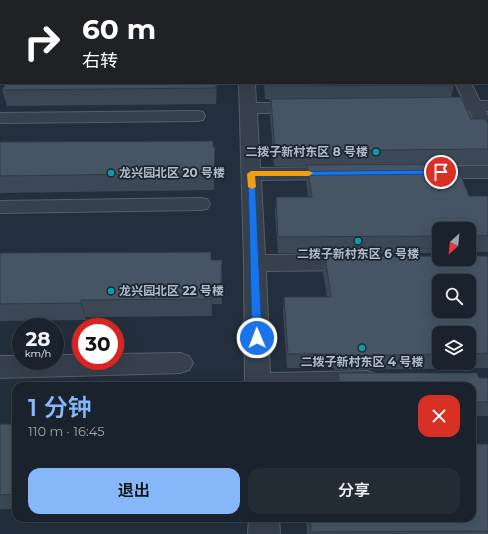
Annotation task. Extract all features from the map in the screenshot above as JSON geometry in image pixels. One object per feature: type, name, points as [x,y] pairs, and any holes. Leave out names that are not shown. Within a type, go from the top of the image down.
[{"type":"street","points":[[247,84],[255,262],[258,382]]},
{"type":"street","points":[[464,84],[481,106],[488,132]]},
{"type":"street","points":[[420,107],[481,106]]},
{"type":"street","points":[[248,108],[318,108]]},
{"type":"street","points":[[0,118],[196,116]]},
{"type":"street","points":[[409,172],[488,172]]},
{"type":"street","points":[[251,174],[354,173]]},
{"type":"street","points":[[0,207],[200,204]]},
{"type":"street","points":[[255,262],[372,262]]},
{"type":"street","points":[[0,366],[180,363]]},
{"type":"street","points":[[264,522],[264,534]]},
{"type":"building","points":[[5,84],[216,84],[216,88],[2,90]]},
{"type":"building","points":[[269,84],[454,84],[454,85],[270,86]]},
{"type":"building","points":[[461,97],[471,119],[485,119],[488,122],[488,149],[275,151],[271,99]]},
{"type":"building","points":[[213,141],[213,147],[215,147],[214,173],[0,176],[0,142]]},
{"type":"building","points":[[456,164],[469,196],[488,196],[488,236],[476,235],[476,222],[432,222],[432,236],[278,237],[276,197],[312,197],[307,165]]},
{"type":"building","name":"龙兴园北区 22 号楼","points":[[211,252],[211,260],[222,260],[221,287],[211,287],[211,299],[81,300],[81,303],[0,304],[0,253]]},
{"type":"building","points":[[432,256],[432,266],[476,266],[476,256],[488,256],[488,353],[476,354],[476,326],[432,326],[432,354],[337,356],[336,354],[288,354],[284,297],[331,297],[325,257]]},
{"type":"building","points":[[338,373],[477,373],[479,378],[488,378],[488,402],[476,402],[476,382],[339,382]]},
{"type":"building","points":[[0,424],[12,424],[12,494],[0,495]]},
{"type":"building","points":[[476,444],[488,444],[488,531],[311,532],[310,522],[476,522]]},
{"type":"slow traffic","points":[[252,187],[251,174],[309,173]]},
{"type":"place","name":"二拨子新村东区 8 号楼","points":[[376,152]]},
{"type":"place","name":"龙兴园北区 20 号楼","points":[[111,173]]},
{"type":"place","name":"二拨子新村东区 6 号楼","points":[[358,241]]},
{"type":"place","name":"龙兴园北区 22 号楼","points":[[111,291]]},
{"type":"place","name":"二拨子新村东区 4 号楼","points":[[362,348]]},
{"type":"route","points":[[257,338],[251,174],[441,172]]}]
